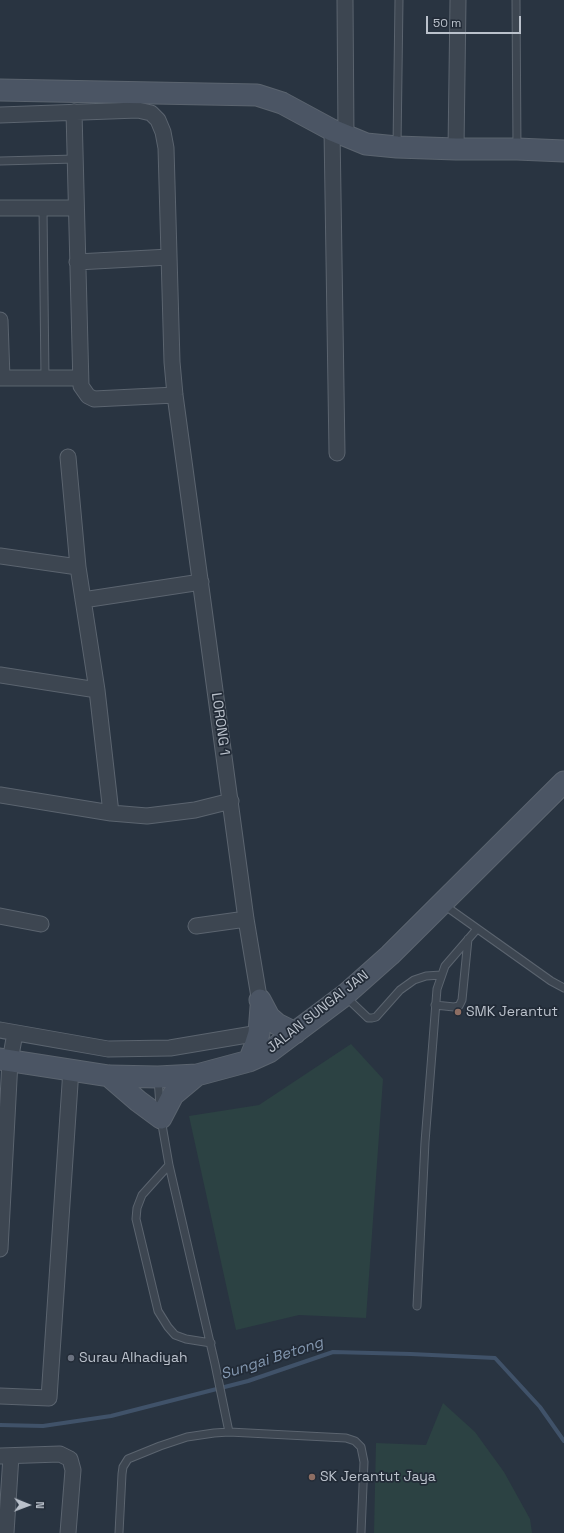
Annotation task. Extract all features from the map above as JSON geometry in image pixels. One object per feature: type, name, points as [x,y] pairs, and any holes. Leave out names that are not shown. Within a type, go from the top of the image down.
[{"type":"main road","points":[[0,90],[257,95],[282,103],[339,133],[366,144],[456,150],[517,149],[564,151]]},
{"type":"main road","name":"JALAN SUNGAI JAN","points":[[5,1060],[109,1076],[158,1077],[197,1075],[249,1061],[269,1052],[345,995],[390,955],[564,782]]},
{"type":"main road","points":[[260,1004],[269,1017],[277,1024],[295,1033]]},
{"type":"main road","points":[[249,1061],[259,1033],[260,1004]]},
{"type":"main road","points":[[109,1076],[138,1101],[161,1118],[173,1095],[197,1075]]},
{"type":"street","points":[[337,453],[339,133],[345,0]]},
{"type":"street","points":[[456,150],[458,0]]},
{"type":"street","name":"LORONG 1","points":[[0,115],[138,110],[151,112],[158,120],[163,132],[166,148],[172,362],[175,395],[246,919],[269,1052]]},
{"type":"street","points":[[74,112],[81,386],[84,392],[94,399],[175,395]]},
{"type":"street","points":[[0,208],[76,208]]},
{"type":"street","points":[[77,262],[169,257]]},
{"type":"street","points":[[0,320],[1,378],[80,378]]},
{"type":"street","points":[[68,457],[78,567],[97,690],[111,813]]},
{"type":"street","points":[[0,556],[78,567]]},
{"type":"street","points":[[83,600],[201,582]]},
{"type":"street","points":[[0,674],[97,690]]},
{"type":"street","points":[[0,795],[111,813],[147,816],[172,814],[231,801]]},
{"type":"street","points":[[0,916],[41,924]]},
{"type":"street","points":[[196,926],[246,919]]},
{"type":"street","points":[[0,1030],[108,1049],[170,1048],[259,1033]]},
{"type":"street","points":[[0,1249],[5,1060],[15,1033]]},
{"type":"street","points":[[0,1396],[50,1398],[71,1069]]},
{"type":"street","points":[[6,1533],[6,1456],[60,1454],[70,1459],[73,1470],[68,1533]]},
{"type":"lane","points":[[397,147],[400,0]]},
{"type":"lane","points":[[516,0],[517,149]]},
{"type":"lane","points":[[0,160],[75,159]]},
{"type":"lane","points":[[43,208],[45,378]]},
{"type":"lane","points":[[442,904],[551,981],[564,988]]},
{"type":"lane","points":[[418,1306],[425,1142],[437,989],[445,966],[477,929]]},
{"type":"lane","points":[[435,1005],[454,1007],[459,1006],[462,1000],[468,939]]},
{"type":"lane","points":[[345,995],[368,1018],[372,1018],[376,1017],[400,990],[414,980],[426,976],[441,975]]},
{"type":"lane","points":[[158,1077],[161,1118],[169,1165],[215,1364],[229,1432]]},
{"type":"lane","points":[[169,1165],[142,1196],[137,1208],[136,1219],[158,1311],[175,1335],[186,1339],[210,1343]]},
{"type":"lane","points":[[119,1533],[122,1474],[123,1467],[128,1459],[188,1437],[229,1432],[346,1438],[355,1441],[361,1447],[364,1462],[361,1533]]},
{"type":"green space","points":[[351,1044],[383,1079],[366,1318],[299,1315],[236,1330],[189,1116],[259,1105]]},
{"type":"green space","points":[[443,1403],[475,1432],[504,1472],[530,1519],[532,1533],[374,1533],[376,1443],[426,1445]]},
{"type":"waterway","name":"Sungai Betong","points":[[0,1425],[43,1426],[111,1416],[248,1381],[333,1352],[411,1354],[495,1358],[540,1407],[564,1441]]},
{"type":"place","name":"SMK Jerantut","points":[[458,1012]]},
{"type":"place","name":"Surau Alhadiyah","points":[[71,1358]]},
{"type":"place","name":"SK Jerantut Jaya","points":[[312,1477]]}]
